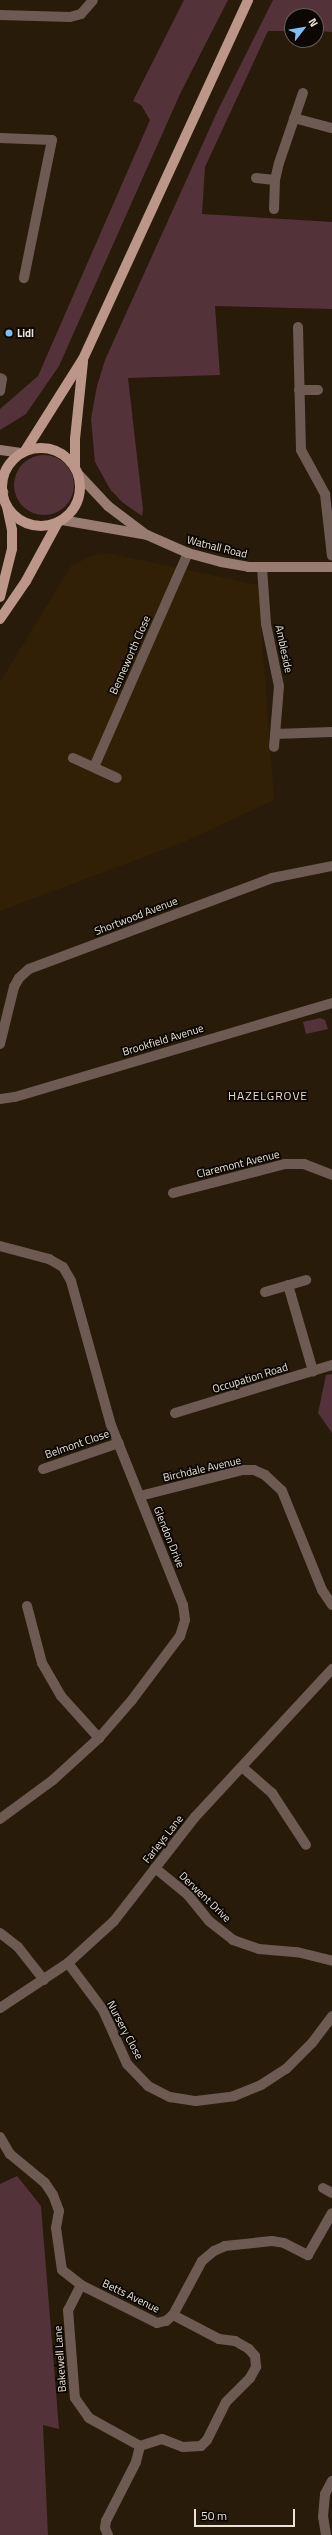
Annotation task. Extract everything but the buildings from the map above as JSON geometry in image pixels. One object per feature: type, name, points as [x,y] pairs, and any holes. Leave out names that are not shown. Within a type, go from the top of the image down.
[{"type":"main road","points":[[0,596],[12,549],[12,530],[7,504],[1,491],[7,469],[23,452],[83,359],[248,0]]},
{"type":"main road","points":[[0,619],[26,581],[60,521],[78,502],[81,489],[77,471],[75,439],[83,359]]},
{"type":"main road","points":[[0,450],[23,452],[35,448],[54,449],[66,456],[77,471]]},
{"type":"main road","name":"Watnall Road","points":[[77,471],[108,506],[147,536]]},
{"type":"main road","points":[[7,504],[21,520],[32,525],[44,526],[60,521]]},
{"type":"main road","name":"Watnall Road","points":[[60,521],[147,536],[188,553],[222,562],[262,568],[332,567]]},
{"type":"street","points":[[0,15],[70,17],[81,14],[93,0]]},
{"type":"street","points":[[274,209],[275,180],[303,93]]},
{"type":"street","points":[[294,118],[332,128]]},
{"type":"street","points":[[0,138],[52,140],[24,278]]},
{"type":"street","points":[[256,178],[275,180]]},
{"type":"street","points":[[298,327],[300,450],[326,494],[332,556]]},
{"type":"street","points":[[0,378],[2,379],[0,391]]},
{"type":"street","points":[[299,390],[318,390]]},
{"type":"street","name":"Benneworth Close","points":[[94,767],[188,553]]},
{"type":"street","name":"Ambleside","points":[[262,568],[266,624],[279,686],[274,747]]},
{"type":"street","points":[[275,734],[332,732]]},
{"type":"street","points":[[73,758],[118,778]]},
{"type":"street","name":"Shortwood Avenue","points":[[0,1044],[14,988],[19,978],[29,968],[272,878],[332,866]]},
{"type":"street","name":"Brookfield Avenue","points":[[0,1099],[15,1097],[332,1003]]},
{"type":"street","name":"Claremont Avenue","points":[[173,1193],[285,1164],[304,1164],[332,1175]]},
{"type":"street","name":"Glendon Drive","points":[[0,1246],[49,1259],[63,1267],[72,1281],[118,1443],[183,1605],[185,1620],[180,1636],[132,1700],[99,1738],[53,1780],[0,1819]]},
{"type":"street","points":[[265,1292],[306,1280]]},
{"type":"street","points":[[288,1285],[313,1371]]},
{"type":"street","name":"Occupation Road","points":[[175,1413],[332,1365]]},
{"type":"street","name":"Belmont Close","points":[[44,1469],[118,1443]]},
{"type":"street","name":"Birchdale Avenue","points":[[140,1496],[242,1470],[254,1470],[265,1475],[282,1491],[322,1590],[332,1605]]},
{"type":"street","points":[[27,1606],[42,1663],[61,1696],[99,1738]]},
{"type":"street","name":"Farleys Lane","points":[[0,2008],[68,1963],[114,1921],[195,1817],[332,1669]]},
{"type":"street","points":[[242,1767],[272,1793],[306,1846]]},
{"type":"street","name":"Derwent Drive","points":[[155,1868],[188,1895],[209,1921],[233,1940],[259,1949],[297,1952],[332,1961]]},
{"type":"street","points":[[0,1933],[18,1947],[44,1980]]},
{"type":"street","name":"Nursery Close","points":[[68,1963],[112,2026],[127,2064],[148,2086],[170,2097],[196,2101],[234,2096],[261,2085],[286,2069],[312,2043],[332,2016]]},
{"type":"street","name":"Betts Avenue","points":[[0,2137],[10,2154],[45,2183],[53,2195],[59,2211],[56,2228],[62,2270],[81,2285],[149,2321],[157,2323],[166,2321],[173,2315],[202,2261],[214,2251],[225,2246],[272,2241],[284,2243],[308,2255],[332,2213]]},
{"type":"street","name":"Bakewell Lane","points":[[81,2285],[68,2310],[75,2398],[89,2418],[140,2446]]},
{"type":"street","points":[[108,2535],[105,2528],[106,2521],[136,2462],[140,2446],[162,2440],[183,2447],[200,2446],[207,2440],[226,2402],[250,2378],[256,2367],[255,2356],[249,2349],[235,2341],[219,2339],[173,2315]]},
{"type":"street","points":[[326,2535],[323,2517],[325,2494],[332,2481]]},
{"type":"shaded area","points":[[184,0],[228,0],[180,94],[59,366],[26,414],[0,430],[0,409],[38,376],[150,120],[141,105],[133,101]]},
{"type":"shaded area","points":[[273,0],[332,0],[332,32],[324,32],[324,8],[284,8],[284,31],[268,31],[205,167],[202,214],[332,222],[332,309],[215,306],[220,375],[128,378],[143,509],[142,516],[122,502],[110,489],[95,462],[91,419],[97,386],[105,360],[218,110]]},
{"type":"shaded area","points":[[38,455],[50,455],[61,460],[69,468],[74,479],[72,497],[61,510],[50,515],[38,515],[27,510],[19,502],[14,491],[14,479],[19,468],[27,460]]},
{"type":"shaded area","points":[[107,553],[258,585],[274,800],[184,842],[0,911],[0,682],[71,566],[89,557]]},
{"type":"shaded area","points":[[320,1018],[325,1020],[328,1029],[306,1034],[303,1022]]},
{"type":"shaded area","points":[[332,1374],[332,1433],[318,1413],[326,1375]]},
{"type":"shaded area","points":[[17,2176],[41,2206],[59,2429],[43,2425],[48,2535],[0,2535],[0,2184]]},
{"type":"place","name":"Lidl","points":[[9,333]]},
{"type":"district","name":"HAZELGROVE","points":[[268,1096]]}]
